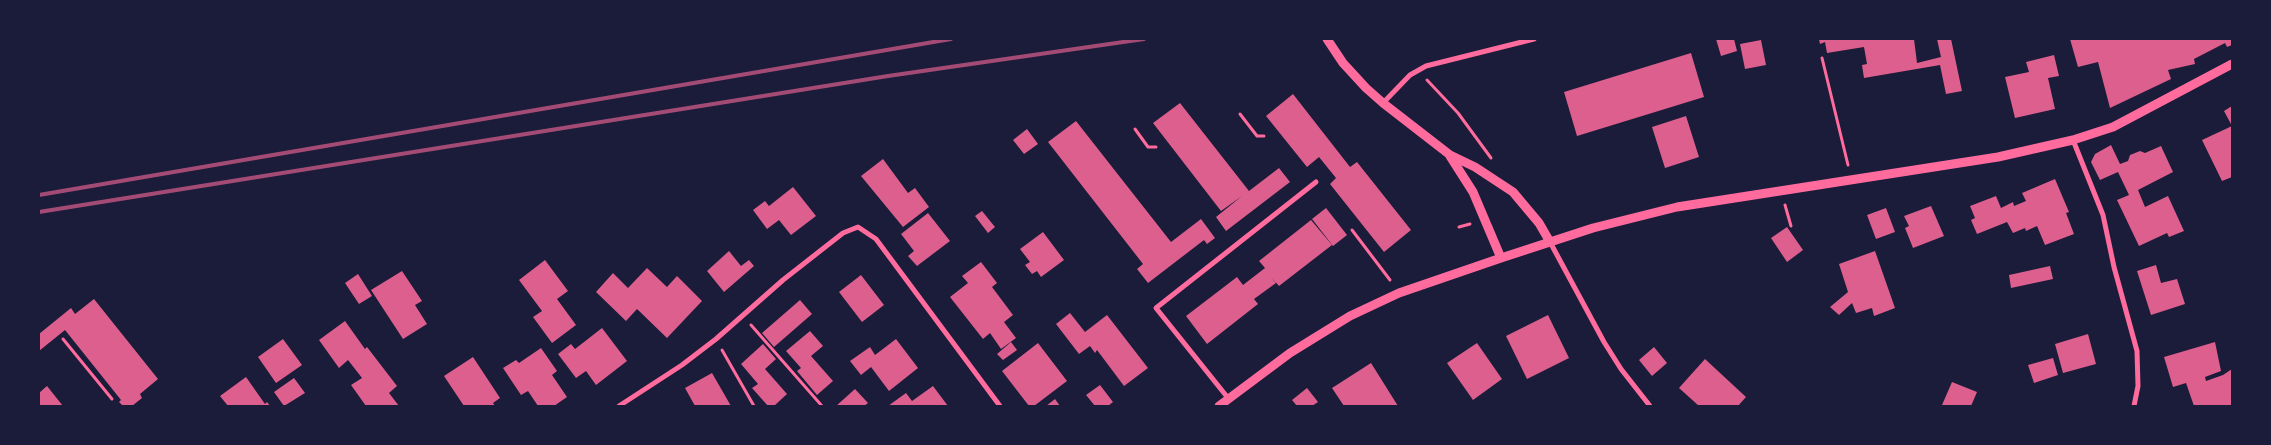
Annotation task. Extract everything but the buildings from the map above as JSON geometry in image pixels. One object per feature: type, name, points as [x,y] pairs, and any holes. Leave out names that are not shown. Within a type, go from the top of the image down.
[{"type":"street","points":[[1327,39],[1343,63],[1383,103],[1450,155],[1475,167],[1513,192],[1539,223],[1604,342],[1621,369],[1650,406]]},
{"type":"street","points":[[1383,103],[1418,70],[1534,39]]},
{"type":"street","points":[[1219,406],[1282,358],[1320,333],[1399,293],[1501,258],[1593,228],[1677,207],[1998,157],[2073,140],[2113,127],[2232,64]]},
{"type":"street","points":[[2073,140],[2103,215],[2114,267],[2137,351],[2138,386],[2134,406]]},
{"type":"street","points":[[1450,155],[1473,192],[1501,258]]},
{"type":"street","points":[[1228,398],[1156,308],[1316,182]]},
{"type":"street","points":[[619,406],[670,374],[716,339],[782,280],[843,233],[858,227],[876,240],[1000,406]]},
{"type":"path","points":[[1822,58],[1852,179]]},
{"type":"path","points":[[1418,70],[1458,113],[1496,164]]},
{"type":"path","points":[[1240,114],[1257,136],[1264,136]]},
{"type":"path","points":[[1135,129],[1148,146],[1156,147]]},
{"type":"path","points":[[1352,230],[1399,293]]},
{"type":"path","points":[[742,315],[822,406]]},
{"type":"path","points":[[63,339],[112,399]]},
{"type":"path","points":[[716,339],[754,406]]},
{"type":"railway","points":[[39,195],[951,39]]},
{"type":"railway","points":[[39,212],[888,76],[1144,39]]}]
